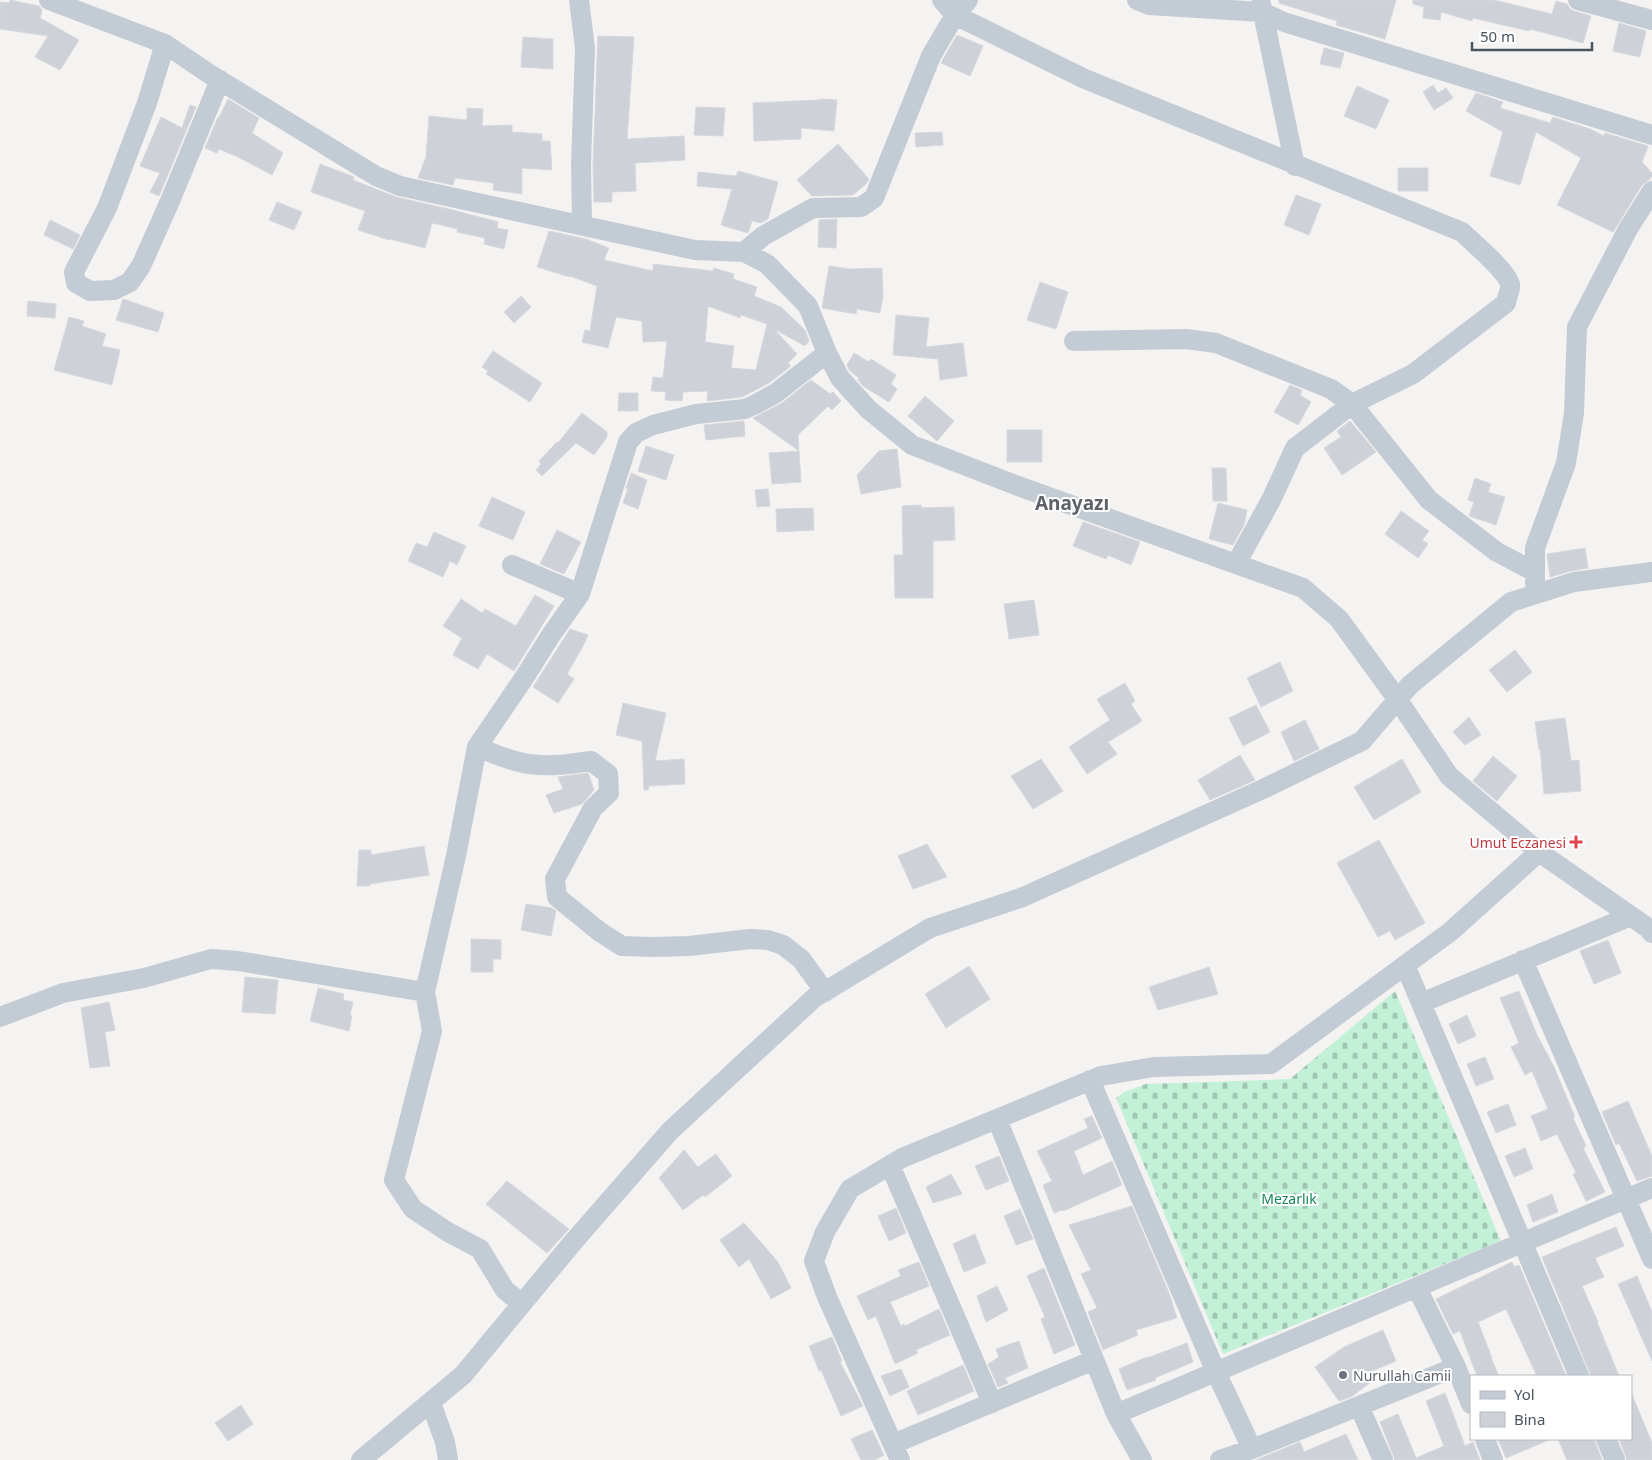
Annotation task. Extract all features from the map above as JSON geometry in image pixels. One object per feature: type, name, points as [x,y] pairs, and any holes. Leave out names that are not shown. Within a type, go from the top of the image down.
[{"type":"street","points":[[49,0],[165,44],[376,176],[400,186],[695,250],[744,252],[767,264],[808,306],[827,353],[840,378],[868,409],[912,446],[1303,588],[1339,618],[1398,700],[1448,776],[1539,852],[1651,930]]},
{"type":"street","points":[[579,0],[585,48],[581,164],[582,224]]},
{"type":"street","points":[[1138,0],[1149,5],[1261,6],[1284,22],[1652,135]]},
{"type":"street","points":[[1578,0],[1652,20]]},
{"type":"street","points":[[744,252],[763,236],[813,208],[860,207],[874,198],[931,56],[955,5],[1085,79],[1295,166],[1462,232],[1505,275],[1510,285],[1506,303],[1413,374],[1352,404],[1295,448],[1272,498],[1236,564]]},
{"type":"street","points":[[1261,6],[1295,166]]},
{"type":"street","points":[[165,44],[147,103],[107,208],[74,272],[76,283],[90,291],[114,290],[130,282],[141,266],[160,225],[220,80]]},
{"type":"street","points":[[1534,595],[1535,548],[1566,463],[1574,413],[1577,327],[1628,229],[1652,191]]},
{"type":"street","points":[[1074,341],[1186,338],[1216,343],[1332,389],[1352,404],[1429,500],[1497,552],[1535,572]]},
{"type":"street","points":[[522,1304],[505,1290],[480,1249],[448,1232],[413,1209],[394,1180],[432,1031],[426,992],[456,856],[477,747],[580,594],[628,442],[636,433],[653,425],[696,414],[745,408],[756,404],[776,393],[827,353]]},
{"type":"street","points":[[512,565],[580,594]]},
{"type":"street","points":[[361,1460],[463,1375],[574,1241],[670,1131],[814,998],[930,928],[1024,896],[1263,789],[1362,741],[1410,685],[1511,602],[1574,582],[1652,572]]},
{"type":"street","points":[[477,747],[528,764],[552,766],[591,761],[608,774],[609,793],[593,808],[555,880],[557,897],[600,932],[622,946],[654,947],[750,939],[768,940],[783,945],[801,958],[825,992]]},
{"type":"street","points":[[1094,1360],[992,1403],[896,1454],[827,1297],[814,1261],[824,1232],[850,1189],[902,1158],[1090,1080],[1101,1076],[1154,1067],[1271,1064],[1450,932],[1539,852]]},
{"type":"street","points":[[1421,1003],[1631,916]]},
{"type":"street","points":[[0,1018],[63,993],[144,978],[211,959],[238,961],[426,992]]},
{"type":"street","points":[[1523,960],[1652,1259]]},
{"type":"street","points":[[1406,965],[1579,1375]]},
{"type":"street","points":[[1090,1080],[1216,1372],[1252,1449]]},
{"type":"street","points":[[997,1118],[1116,1414],[1142,1460]]},
{"type":"street","points":[[890,1165],[992,1403]]},
{"type":"street","points":[[1116,1414],[1652,1188]]},
{"type":"street","points":[[1417,1288],[1456,1367],[1470,1402]]},
{"type":"street","points":[[1220,1460],[1456,1367]]},
{"type":"street","points":[[430,1402],[445,1442],[448,1460]]},
{"type":"street","points":[[1359,1406],[1383,1460]]},
{"type":"street","points":[[1485,1440],[1493,1460]]},
{"type":"street","points":[[1606,1440],[1615,1460]]},
{"type":"green space","name":"Mezarlık","points":[[1395,991],[1501,1241],[1223,1354],[1116,1098],[1124,1092],[1146,1084],[1290,1079]]},
{"type":"building","points":[[10,0],[39,6],[42,10],[40,18],[79,40],[60,70],[35,57],[48,36],[0,29],[0,2],[9,3]]},
{"type":"building","points":[[1279,0],[1396,0],[1385,39],[1336,25],[1337,21],[1279,3]]},
{"type":"building","points":[[1413,0],[1494,0],[1552,14],[1556,1],[1567,4],[1574,11],[1591,16],[1583,43],[1530,29],[1529,31],[1473,18],[1472,21],[1441,12],[1440,20],[1423,18],[1424,7],[1413,4]]},
{"type":"building","points":[[1619,23],[1646,31],[1640,57],[1613,51]]},
{"type":"building","points":[[957,35],[983,46],[970,76],[941,63]]},
{"type":"building","points":[[598,36],[634,37],[627,139],[684,136],[685,160],[635,163],[636,191],[612,192],[612,202],[594,202],[593,164]]},
{"type":"building","points":[[523,37],[553,39],[553,69],[521,67]]},
{"type":"building","points":[[1324,48],[1344,53],[1340,68],[1320,64]]},
{"type":"building","points":[[1433,85],[1438,93],[1446,88],[1453,98],[1434,110],[1423,92]]},
{"type":"building","points":[[1357,86],[1389,100],[1376,129],[1344,116]]},
{"type":"building","points":[[1476,93],[1503,102],[1500,108],[1550,123],[1553,117],[1590,129],[1604,136],[1605,133],[1648,146],[1642,162],[1652,173],[1652,176],[1642,185],[1613,232],[1557,205],[1581,158],[1536,132],[1520,185],[1490,176],[1503,132],[1466,111]]},
{"type":"building","points":[[228,99],[259,118],[252,133],[283,153],[272,175],[219,149],[217,153],[205,148]]},
{"type":"building","points":[[820,99],[837,100],[834,131],[801,128],[801,139],[754,141],[753,103]]},
{"type":"building","points":[[190,105],[196,107],[159,196],[150,192],[160,173],[140,166],[161,117],[182,128]]},
{"type":"building","points":[[696,107],[725,108],[723,136],[694,135]]},
{"type":"building","points":[[467,108],[483,109],[482,126],[512,125],[512,132],[542,134],[542,141],[550,141],[552,170],[522,168],[522,194],[493,190],[494,183],[455,178],[453,185],[418,178],[426,157],[429,116],[467,120]]},
{"type":"building","points":[[942,132],[943,145],[916,147],[915,133]]},
{"type":"building","points":[[838,144],[869,179],[867,183],[853,195],[812,196],[797,180]]},
{"type":"building","points":[[320,164],[354,177],[353,180],[396,197],[498,222],[497,228],[508,230],[504,249],[484,244],[485,238],[457,232],[458,229],[432,223],[425,248],[389,240],[358,230],[365,211],[311,192]]},
{"type":"building","points":[[1398,168],[1428,168],[1428,191],[1398,191]]},
{"type":"building","points":[[738,171],[778,182],[768,219],[761,223],[752,221],[748,233],[721,225],[732,189],[697,186],[698,172],[736,176]]},
{"type":"building","points":[[1296,195],[1321,204],[1309,235],[1284,225]]},
{"type":"building","points":[[277,202],[302,212],[294,230],[269,220]]},
{"type":"building","points":[[837,219],[836,248],[818,247],[819,220]]},
{"type":"building","points":[[50,220],[80,235],[73,249],[44,235]]},
{"type":"building","points":[[549,231],[586,239],[609,248],[604,260],[653,271],[653,264],[713,271],[714,268],[734,274],[733,279],[757,287],[754,296],[781,307],[805,330],[809,341],[805,346],[774,329],[797,354],[788,363],[791,366],[769,383],[742,397],[707,401],[708,391],[683,392],[682,401],[665,400],[666,392],[651,391],[653,377],[663,378],[667,341],[643,342],[642,321],[616,317],[608,348],[582,342],[585,330],[590,331],[597,286],[537,267]],"holes":[[[708,306],[740,318],[741,315],[767,324],[756,370],[731,368],[734,346],[705,342]]]},
{"type":"building","points":[[829,266],[850,269],[882,268],[883,296],[880,313],[857,309],[856,314],[822,308]]},
{"type":"building","points":[[1040,282],[1068,292],[1056,329],[1027,320]]},
{"type":"building","points":[[521,296],[531,307],[514,323],[504,312]]},
{"type":"building","points":[[123,299],[164,313],[158,332],[116,320]]},
{"type":"building","points":[[28,301],[56,304],[55,318],[27,316]]},
{"type":"building","points":[[896,315],[929,318],[926,347],[963,343],[967,376],[940,380],[938,359],[893,355]]},
{"type":"building","points":[[69,317],[84,321],[82,326],[106,334],[102,346],[120,350],[112,385],[54,370]]},
{"type":"building","points":[[493,351],[542,383],[530,402],[486,374],[488,371],[482,367]]},
{"type":"building","points":[[854,353],[869,362],[871,359],[896,375],[891,384],[897,389],[889,402],[863,386],[858,380],[859,378],[850,371],[847,365]]},
{"type":"building","points":[[811,380],[830,394],[833,392],[841,401],[832,410],[828,406],[798,435],[801,482],[772,484],[769,453],[799,451],[753,418],[782,403]]},
{"type":"building","points":[[1290,385],[1302,390],[1300,395],[1311,402],[1298,425],[1274,412]]},
{"type":"building","points":[[619,393],[638,393],[638,411],[618,411]]},
{"type":"building","points":[[925,396],[954,421],[937,441],[908,416]]},
{"type":"building","points":[[582,413],[607,432],[607,437],[594,455],[576,443],[542,476],[536,470],[541,464],[539,461],[558,443]]},
{"type":"building","points":[[744,421],[745,436],[706,440],[704,425]]},
{"type":"building","points":[[1350,421],[1376,452],[1342,475],[1324,448],[1341,437],[1337,431]]},
{"type":"building","points":[[1007,430],[1042,430],[1042,462],[1007,462]]},
{"type":"building","points":[[646,446],[674,455],[666,480],[638,471]]},
{"type":"building","points":[[897,449],[901,487],[861,494],[857,475],[879,451]]},
{"type":"building","points":[[1212,468],[1226,468],[1227,501],[1213,501]]},
{"type":"building","points":[[631,473],[647,480],[638,509],[623,503]]},
{"type":"building","points":[[1475,478],[1491,484],[1488,492],[1505,497],[1496,525],[1469,516],[1474,502],[1468,500]]},
{"type":"building","points":[[768,489],[770,506],[757,507],[755,490]]},
{"type":"building","points":[[492,497],[525,512],[513,540],[479,526]]},
{"type":"building","points":[[1218,503],[1247,510],[1244,525],[1233,545],[1209,539]]},
{"type":"building","points":[[921,505],[921,508],[954,507],[955,540],[933,541],[933,598],[895,598],[894,555],[903,555],[902,506]]},
{"type":"building","points":[[813,508],[814,530],[777,532],[776,509]]},
{"type":"building","points":[[1401,511],[1429,531],[1422,540],[1428,544],[1418,558],[1385,534]]},
{"type":"building","points":[[1083,522],[1140,542],[1131,565],[1108,555],[1106,559],[1073,546]]},
{"type":"building","points":[[557,530],[581,542],[564,574],[540,564]]},
{"type":"building","points":[[434,532],[466,546],[457,565],[450,561],[443,577],[408,561],[416,543],[427,547]]},
{"type":"building","points":[[1585,548],[1588,568],[1550,577],[1547,554]]},
{"type":"building","points":[[535,595],[554,606],[514,671],[487,654],[478,669],[453,655],[462,638],[443,626],[461,599],[482,613],[485,609],[516,626]]},
{"type":"building","points":[[1034,600],[1039,635],[1009,639],[1004,604]]},
{"type":"building","points":[[570,629],[588,635],[567,674],[574,679],[558,703],[533,687]]},
{"type":"building","points":[[1515,650],[1532,672],[1507,692],[1489,670]]},
{"type":"building","points":[[1280,662],[1293,691],[1261,707],[1247,678]]},
{"type":"building","points":[[1125,683],[1135,701],[1131,704],[1142,721],[1108,742],[1117,754],[1087,774],[1069,747],[1110,720],[1097,699]]},
{"type":"building","points":[[623,703],[666,713],[655,761],[684,759],[685,784],[649,786],[648,790],[644,790],[642,741],[616,735]]},
{"type":"building","points":[[1256,705],[1270,732],[1243,746],[1229,718]]},
{"type":"building","points":[[1469,717],[1481,735],[1465,745],[1453,732]]},
{"type":"building","points":[[1565,718],[1571,761],[1579,760],[1581,791],[1544,794],[1540,748],[1539,750],[1535,722]]},
{"type":"building","points":[[1305,720],[1319,749],[1294,761],[1281,732]]},
{"type":"building","points":[[1240,755],[1255,780],[1210,800],[1198,780]]},
{"type":"building","points":[[1493,756],[1517,776],[1497,801],[1473,781]]},
{"type":"building","points":[[1041,759],[1063,791],[1033,809],[1011,776]]},
{"type":"building","points":[[1402,759],[1421,792],[1374,820],[1354,787]]},
{"type":"building","points":[[588,773],[594,790],[582,804],[554,813],[546,795],[563,789],[558,777]]},
{"type":"building","points":[[1379,840],[1425,923],[1395,940],[1390,931],[1378,937],[1337,863]]},
{"type":"building","points":[[927,844],[947,877],[913,889],[898,856]]},
{"type":"building","points":[[424,846],[429,875],[370,884],[370,886],[357,886],[359,850],[371,850],[371,855]]},
{"type":"building","points":[[526,904],[552,908],[556,911],[551,936],[521,930]]},
{"type":"building","points":[[471,939],[501,940],[501,959],[493,959],[493,972],[471,972]]},
{"type":"building","points":[[1608,940],[1621,973],[1594,984],[1580,951]]},
{"type":"building","points":[[969,966],[990,999],[946,1028],[925,994]]},
{"type":"building","points":[[1209,967],[1218,994],[1158,1010],[1149,987]]},
{"type":"building","points":[[245,977],[278,980],[275,1014],[242,1012]]},
{"type":"building","points":[[318,988],[344,994],[343,1000],[353,1002],[349,1031],[310,1021]]},
{"type":"building","points":[[1519,991],[1575,1117],[1573,1118],[1586,1146],[1583,1148],[1605,1192],[1586,1201],[1573,1174],[1576,1173],[1557,1134],[1541,1141],[1531,1116],[1548,1109],[1532,1071],[1525,1075],[1511,1047],[1519,1043],[1500,998]]},
{"type":"building","points":[[109,1002],[115,1030],[105,1032],[110,1066],[90,1068],[81,1008]]},
{"type":"building","points":[[1467,1015],[1476,1036],[1458,1044],[1449,1024]]},
{"type":"building","points":[[1485,1057],[1494,1079],[1476,1086],[1467,1064]]},
{"type":"building","points":[[1628,1101],[1652,1156],[1652,1176],[1637,1181],[1619,1143],[1616,1145],[1602,1112]]},
{"type":"building","points":[[1508,1104],[1516,1125],[1496,1133],[1487,1112]]},
{"type":"building","points":[[1092,1116],[1102,1138],[1074,1151],[1083,1175],[1112,1161],[1122,1185],[1063,1211],[1054,1213],[1043,1185],[1052,1181],[1037,1151],[1088,1128],[1084,1119]]},
{"type":"building","points":[[1525,1148],[1533,1169],[1514,1177],[1505,1156]]},
{"type":"building","points":[[684,1150],[698,1167],[716,1154],[732,1176],[705,1197],[703,1195],[683,1210],[659,1178]]},
{"type":"building","points":[[999,1156],[1009,1181],[986,1190],[975,1166]]},
{"type":"building","points":[[951,1174],[962,1194],[933,1203],[926,1187]]},
{"type":"building","points":[[507,1181],[569,1229],[547,1253],[486,1204]]},
{"type":"building","points":[[1552,1194],[1558,1212],[1533,1222],[1527,1205]]},
{"type":"building","points":[[1132,1206],[1169,1293],[1177,1318],[1136,1330],[1138,1335],[1103,1350],[1088,1312],[1097,1308],[1081,1274],[1091,1270],[1069,1225]]},
{"type":"building","points":[[896,1208],[906,1233],[889,1241],[878,1216]]},
{"type":"building","points":[[1020,1209],[1033,1239],[1016,1245],[1004,1216]]},
{"type":"building","points":[[744,1223],[778,1262],[791,1288],[771,1299],[749,1259],[739,1267],[720,1240]]},
{"type":"building","points":[[1616,1227],[1624,1246],[1595,1258],[1604,1277],[1582,1286],[1619,1375],[1591,1375],[1542,1257]]},
{"type":"building","points":[[975,1234],[986,1263],[964,1272],[953,1244]]},
{"type":"building","points":[[919,1262],[929,1286],[890,1302],[901,1326],[904,1324],[905,1326],[939,1309],[950,1335],[916,1350],[918,1353],[895,1364],[876,1316],[868,1320],[857,1296],[901,1276],[898,1270]]},
{"type":"building","points":[[1512,1262],[1514,1267],[1519,1265],[1566,1375],[1537,1375],[1506,1309],[1478,1322],[1499,1375],[1477,1375],[1460,1331],[1453,1334],[1436,1299]]},
{"type":"building","points":[[1044,1268],[1075,1345],[1054,1354],[1041,1319],[1045,1317],[1027,1276]]},
{"type":"building","points":[[1637,1276],[1652,1312],[1652,1361],[1618,1284]]},
{"type":"building","points":[[997,1286],[1008,1310],[986,1322],[977,1296]]},
{"type":"building","points":[[1383,1330],[1396,1361],[1365,1374],[1371,1382],[1351,1397],[1339,1401],[1315,1367],[1344,1347]]},
{"type":"building","points":[[832,1337],[842,1361],[840,1362],[863,1406],[841,1416],[809,1346]]},
{"type":"building","points":[[1019,1341],[1028,1368],[1005,1378],[1008,1383],[998,1387],[988,1364],[999,1357],[996,1349]]},
{"type":"building","points":[[1187,1343],[1193,1362],[1155,1378],[1156,1380],[1127,1390],[1119,1369]]},
{"type":"building","points":[[963,1365],[974,1391],[918,1415],[907,1391]]},
{"type":"building","points":[[901,1369],[909,1387],[890,1396],[881,1376]]},
{"type":"building","points":[[1445,1393],[1465,1446],[1473,1442],[1480,1460],[1395,1460],[1380,1422],[1398,1414],[1416,1458],[1444,1446],[1426,1401]]},
{"type":"building","points":[[1632,1394],[1652,1443],[1652,1460],[1627,1460],[1619,1440],[1632,1440]]},
{"type":"building","points":[[241,1405],[253,1424],[228,1441],[215,1423]]},
{"type":"building","points":[[872,1430],[884,1455],[875,1460],[861,1460],[851,1439]]},
{"type":"building","points":[[1346,1434],[1358,1460],[1256,1460],[1300,1442],[1304,1452]]},
{"type":"building","points":[[1498,1440],[1549,1440],[1506,1458]]},
{"type":"building","points":[[1558,1440],[1594,1440],[1602,1460],[1567,1460]]},
{"type":"place","name":"Umut Eczanesi","points":[[1576,842]]},
{"type":"place","name":"Nurullah Camii","points":[[1343,1375]]},
{"type":"district","name":"Anayazı","points":[[1072,503]]}]
